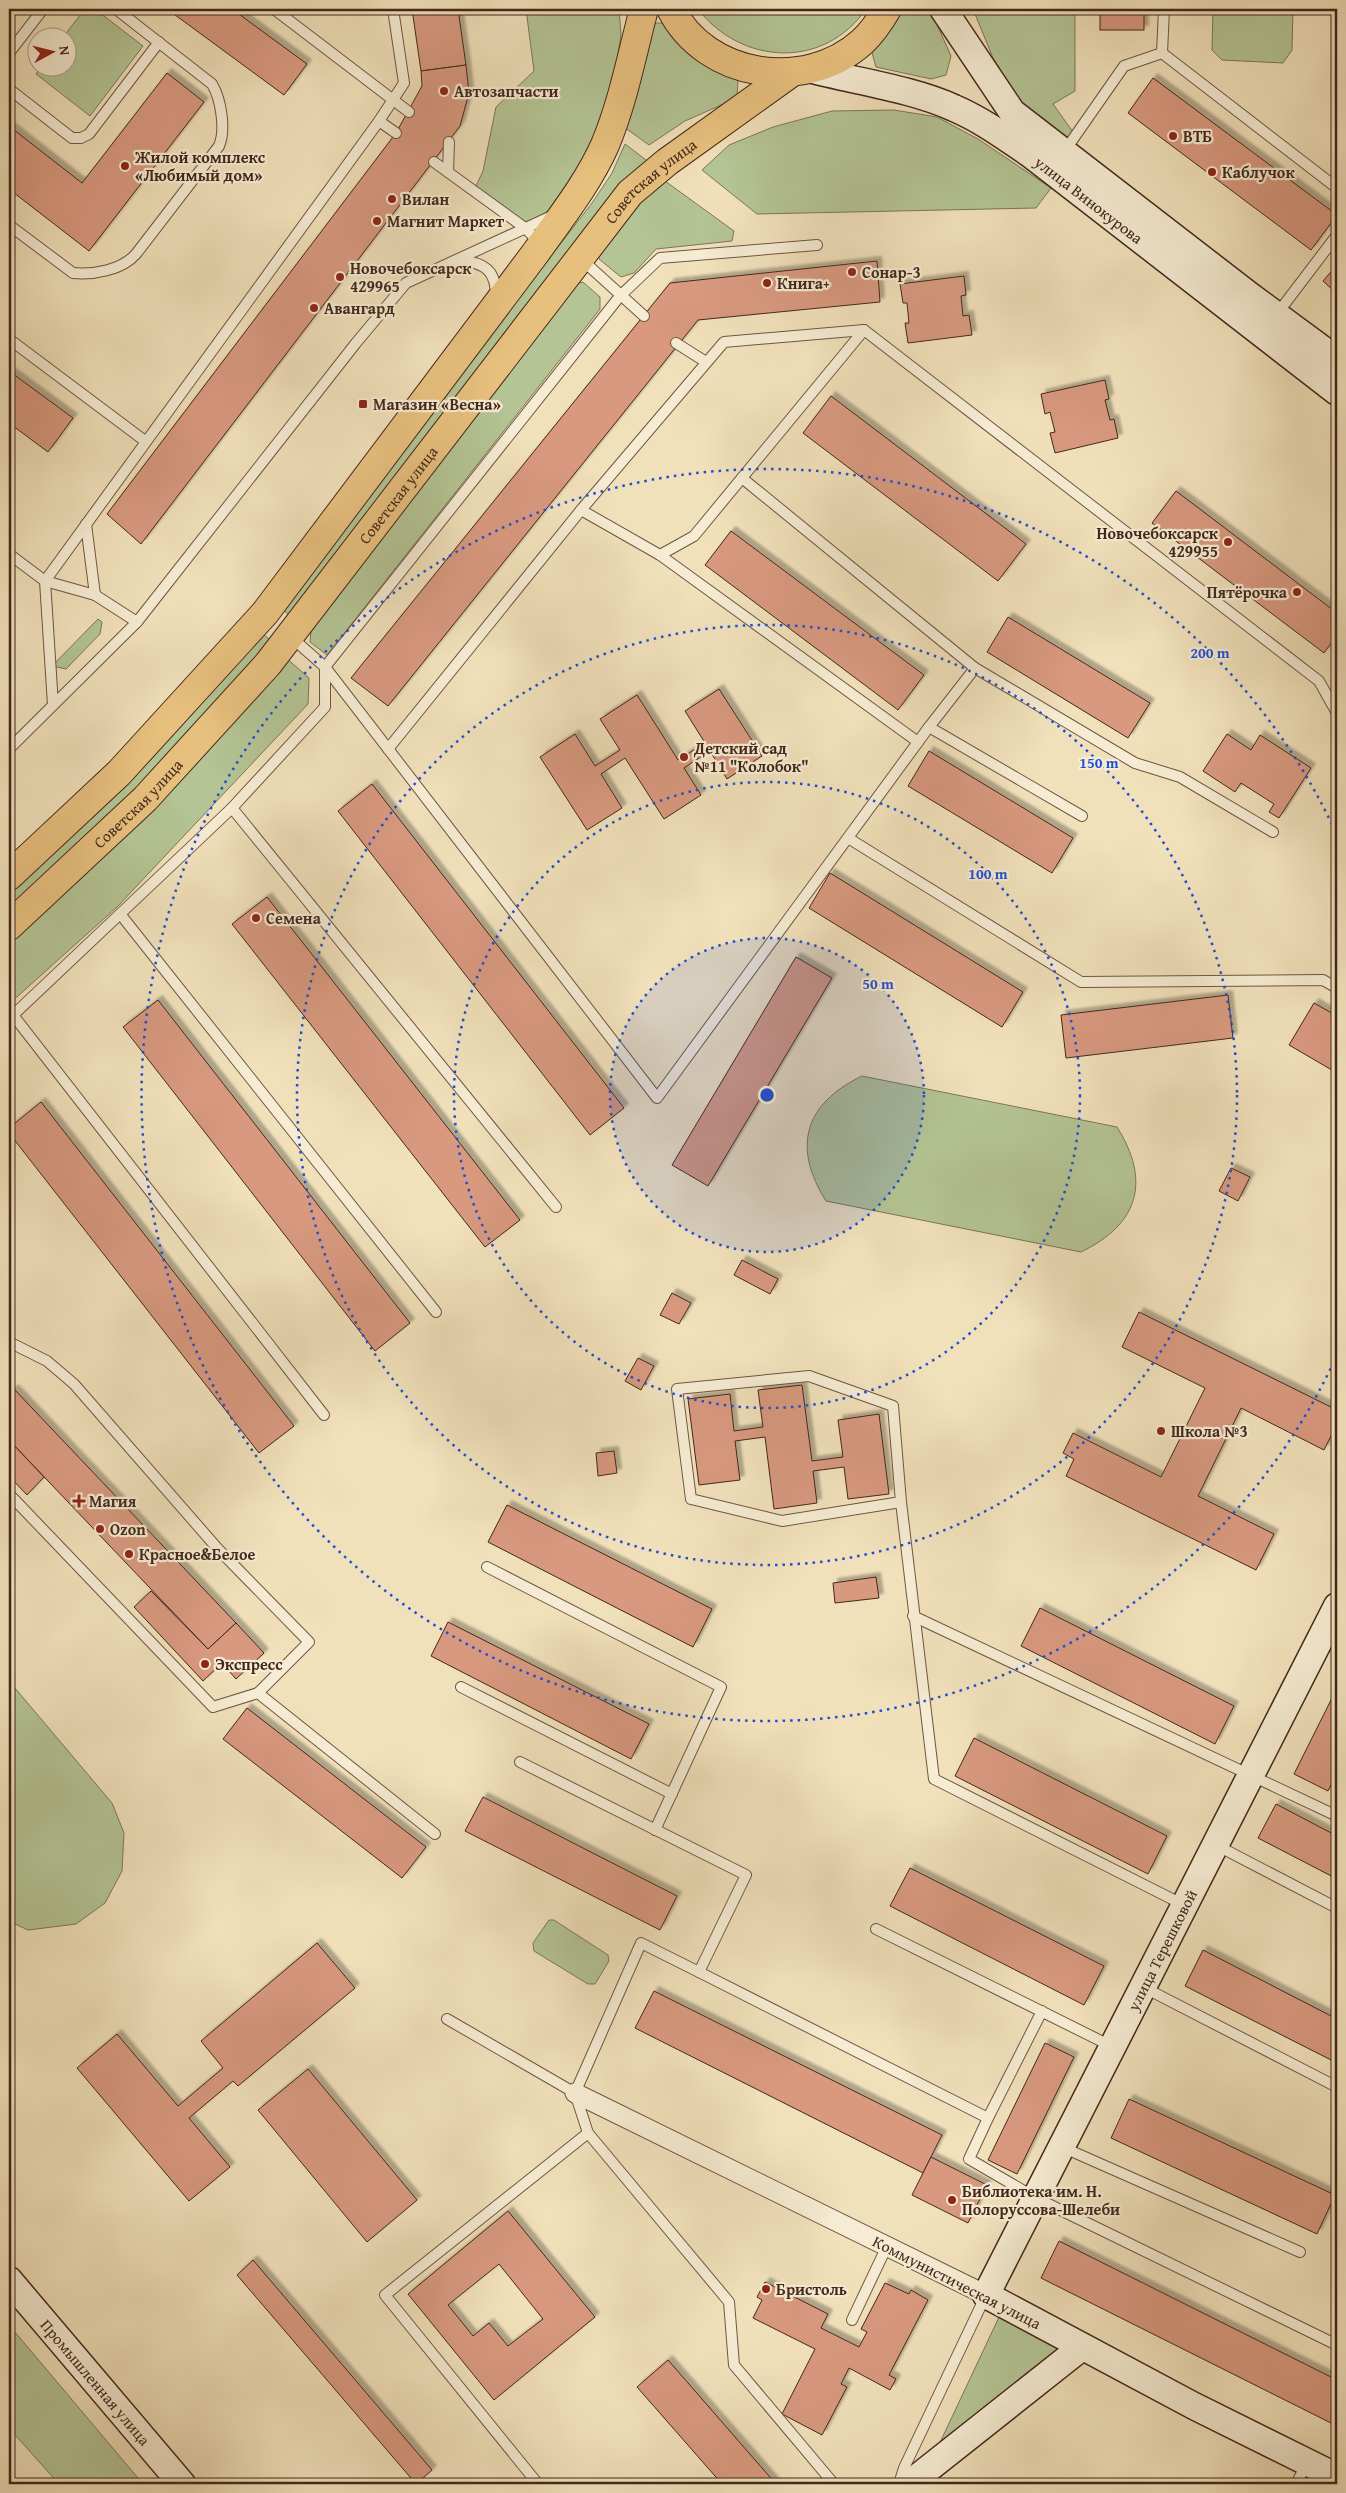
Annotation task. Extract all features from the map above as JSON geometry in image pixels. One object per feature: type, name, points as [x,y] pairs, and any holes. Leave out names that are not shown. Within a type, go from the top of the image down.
[{"type":"main road","points":[[9,876],[126,766],[265,613],[496,304],[531,239],[565,210],[593,168],[605,145],[618,109],[644,9]]},
{"type":"main road","points":[[671,9],[694,39],[715,55],[753,70],[800,71],[844,55],[862,42],[877,26],[888,9]]},
{"type":"main road","name":"Советская улица","points":[[9,926],[145,799],[226,712],[290,636],[614,212],[647,178],[800,71]]},
{"type":"street","name":"улица Винокурова","points":[[943,9],[1012,112],[1062,153],[1337,360]]},
{"type":"street","name":"улица Винокурова","points":[[800,71],[924,96],[953,107],[988,125],[1030,154],[1337,392]]},
{"type":"street","name":"улица Терешковой","points":[[986,2295],[1337,1606]]},
{"type":"street","name":"Коммунистическая улица","points":[[575,2093],[986,2295],[1082,2347],[1302,2473],[1337,2477]]},
{"type":"street","name":"Промышленная улица","points":[[9,2280],[182,2484]]},
{"type":"street","points":[[917,2482],[1082,2347]]},
{"type":"lane","points":[[9,53],[43,9]]},
{"type":"lane","points":[[9,225],[73,273],[119,267],[136,254],[219,146],[222,136],[216,92],[212,84],[116,9]]},
{"type":"lane","points":[[274,9],[409,112]]},
{"type":"lane","points":[[53,705],[45,581],[394,100],[404,83],[394,9]]},
{"type":"lane","points":[[1162,53],[1164,9]]},
{"type":"lane","points":[[9,89],[72,138],[81,138],[89,134],[159,42]]},
{"type":"lane","points":[[1062,153],[1124,66],[1162,53]]},
{"type":"lane","points":[[1162,53],[1337,188]]},
{"type":"lane","points":[[379,121],[396,133]]},
{"type":"lane","points":[[448,172],[449,142]]},
{"type":"lane","points":[[434,162],[531,239]]},
{"type":"lane","points":[[1276,315],[1337,236]]},
{"type":"lane","points":[[9,749],[136,622],[356,343],[406,283],[461,259],[531,239]]},
{"type":"lane","points":[[324,1415],[11,1017],[232,808],[325,707],[325,668],[620,296],[660,258],[817,245]]},
{"type":"lane","points":[[579,258],[644,316]]},
{"type":"lane","points":[[461,259],[480,264],[492,273],[496,286],[496,304]]},
{"type":"lane","points":[[388,749],[581,510],[724,342],[864,330],[1319,681],[1337,713]]},
{"type":"lane","points":[[660,555],[694,536],[864,330]]},
{"type":"lane","points":[[9,339],[145,441]]},
{"type":"lane","points":[[676,344],[706,362]]},
{"type":"lane","points":[[742,478],[975,668],[1136,763],[1180,777],[1273,832]]},
{"type":"lane","points":[[581,510],[660,555],[918,742]]},
{"type":"lane","points":[[86,524],[95,595]]},
{"type":"lane","points":[[9,554],[45,581],[95,595],[136,622]]},
{"type":"lane","points":[[290,636],[325,668],[657,1098],[929,727],[975,668]]},
{"type":"lane","points":[[929,727],[1082,816]]},
{"type":"lane","points":[[232,808],[556,1207]]},
{"type":"lane","points":[[848,838],[1081,982],[1323,980],[1337,988]]},
{"type":"lane","points":[[121,915],[436,1312]]},
{"type":"lane","points":[[9,1342],[47,1361],[74,1384],[218,1550],[308,1642],[258,1693],[212,1707],[9,1494]]},
{"type":"lane","points":[[901,1502],[782,1521],[691,1499],[677,1389],[810,1376],[893,1406],[913,1616],[934,1779],[1184,1906]]},
{"type":"lane","points":[[487,1567],[721,1687],[655,1830]]},
{"type":"lane","points":[[913,1616],[1337,1816]]},
{"type":"lane","points":[[461,1687],[672,1794]]},
{"type":"lane","points":[[258,1693],[435,1834]]},
{"type":"lane","points":[[520,1762],[746,1876],[699,1972]]},
{"type":"lane","points":[[1215,1845],[1337,1908]]},
{"type":"lane","points":[[876,1929],[1112,2047]]},
{"type":"lane","points":[[834,2484],[734,2365],[729,2302],[588,2134],[575,2093],[641,1943],[988,2118]]},
{"type":"lane","points":[[1143,1987],[1337,2087]]},
{"type":"lane","points":[[1042,2011],[969,2159],[1036,2198],[1337,2346]]},
{"type":"lane","points":[[447,2019],[575,2093]]},
{"type":"lane","points":[[538,2484],[384,2295],[588,2134]]},
{"type":"lane","points":[[1062,2147],[1300,2252]]},
{"type":"lane","points":[[852,2320],[887,2246]]},
{"type":"lane","points":[[917,2482],[904,2468],[986,2295]]},
{"type":"green space","points":[[85,9],[95,9],[143,46],[90,116],[41,78],[78,78],[78,28],[70,28]]},
{"type":"green space","points":[[526,9],[619,9],[621,34],[610,107],[560,205],[526,223],[476,186],[483,171],[496,107],[534,71]]},
{"type":"green space","points":[[698,9],[866,9],[848,29],[828,43],[806,51],[782,53],[759,50],[736,41],[716,28]]},
{"type":"green space","points":[[902,9],[930,9],[951,56],[946,75],[931,79],[876,67],[871,49]]},
{"type":"green space","points":[[973,9],[1075,9],[1075,91],[1053,104],[1073,132],[1062,144],[1028,113],[993,58]]},
{"type":"green space","points":[[1213,9],[1293,9],[1292,50],[1283,63],[1222,60],[1212,50]]},
{"type":"green space","points":[[649,23],[669,23],[683,44],[697,59],[705,65],[738,80],[737,98],[685,121],[649,145],[624,127]]},
{"type":"green space","points":[[894,110],[937,117],[978,139],[1051,188],[1036,208],[757,214],[702,170],[729,145],[773,127],[832,111]]},
{"type":"green space","points":[[625,144],[650,163],[291,617],[280,607],[592,203],[612,173]]},
{"type":"green space","points":[[665,181],[734,231],[732,241],[656,249],[634,273],[621,277],[599,259],[599,242],[637,200]]},
{"type":"green space","points":[[583,282],[600,297],[600,309],[327,655],[310,642],[312,620],[568,286]]},
{"type":"green space","points":[[98,619],[102,622],[100,634],[66,669],[52,666]]},
{"type":"green space","points":[[262,633],[270,640],[217,704],[136,790],[9,909],[9,894],[140,767],[202,702]]},
{"type":"green space","points":[[285,657],[309,678],[308,704],[117,907],[9,1004],[9,939]]},
{"type":"green space","points":[[862,1076],[1117,1127],[1128,1147],[1134,1165],[1136,1183],[1134,1199],[1127,1214],[1116,1228],[1101,1241],[1081,1252],[826,1201],[815,1181],[809,1163],[807,1145],[810,1129],[816,1114],[827,1100],[842,1087]]},
{"type":"green space","points":[[9,1681],[112,1803],[124,1833],[122,1871],[105,1903],[76,1924],[28,1930],[9,1921]]},
{"type":"green space","points":[[549,1920],[554,1920],[608,1955],[609,1961],[595,1984],[588,1984],[534,1951],[533,1943]]},
{"type":"green space","points":[[1000,2315],[1062,2350],[936,2451]]},
{"type":"green space","points":[[9,2325],[143,2484],[59,2484],[9,2428]]},
{"type":"building","points":[[167,9],[232,9],[307,64],[284,95]]},
{"type":"building","points":[[412,9],[458,9],[466,65],[421,71]]},
{"type":"building","points":[[1100,9],[1144,9],[1144,30],[1100,30]]},
{"type":"building","points":[[466,65],[469,93],[460,126],[141,544],[107,514],[396,133],[422,86],[421,71]]},
{"type":"building","name":"Жилой комплекс «Любимый дом»","points":[[167,73],[204,102],[89,251],[9,189],[9,126],[82,183]]},
{"type":"building","points":[[1153,78],[1337,215],[1311,250],[1128,113]]},
{"type":"building","points":[[877,261],[880,302],[698,320],[388,706],[351,678],[670,283]]},
{"type":"building","points":[[1337,265],[1337,294],[1323,281]]},
{"type":"building","points":[[964,276],[966,295],[961,296],[963,316],[969,315],[972,335],[908,343],[905,323],[909,323],[907,303],[903,303],[900,284]]},
{"type":"building","points":[[9,371],[73,418],[48,452],[9,423]]},
{"type":"building","points":[[1105,380],[1109,399],[1105,400],[1110,420],[1114,419],[1118,438],[1055,453],[1050,433],[1055,432],[1050,412],[1045,414],[1041,394]]},
{"type":"building","points":[[831,396],[1026,544],[998,581],[803,433]]},
{"type":"building","points":[[1176,491],[1337,613],[1337,635],[1324,653],[1152,523]]},
{"type":"building","points":[[731,531],[924,675],[898,710],[705,565]]},
{"type":"building","points":[[1008,617],[1150,703],[1128,738],[987,652]]},
{"type":"building","points":[[719,689],[762,756],[727,779],[710,751],[684,768],[701,795],[664,819],[625,758],[601,774],[622,808],[587,830],[540,757],[575,734],[595,766],[620,750],[600,719],[637,695],[678,760],[705,743],[685,711]]},
{"type":"building","points":[[1227,734],[1251,750],[1260,735],[1311,768],[1279,818],[1269,812],[1274,804],[1241,783],[1235,792],[1203,771]]},
{"type":"building","points":[[929,751],[1073,838],[1052,873],[908,786]]},
{"type":"building","points":[[372,784],[624,1108],[590,1135],[338,811]]},
{"type":"building","points":[[830,873],[1023,992],[1002,1027],[809,908]]},
{"type":"building","points":[[267,897],[520,1220],[485,1247],[232,924]]},
{"type":"building","points":[[796,957],[832,978],[708,1186],[672,1165]]},
{"type":"building","points":[[1228,995],[1233,1038],[1066,1058],[1061,1015]]},
{"type":"building","points":[[158,1000],[410,1323],[375,1351],[123,1027]]},
{"type":"building","points":[[1314,1003],[1337,1016],[1337,1073],[1289,1045]]},
{"type":"building","points":[[41,1102],[294,1426],[259,1453],[9,1133],[9,1128]]},
{"type":"building","points":[[1231,1168],[1250,1177],[1238,1201],[1219,1191]]},
{"type":"building","points":[[742,1260],[778,1279],[770,1294],[734,1275]]},
{"type":"building","points":[[672,1293],[691,1303],[679,1324],[660,1315]]},
{"type":"building","points":[[1139,1312],[1337,1410],[1337,1424],[1324,1450],[1241,1408],[1198,1496],[1274,1534],[1256,1570],[1066,1476],[1074,1459],[1063,1453],[1073,1433],[1161,1477],[1205,1388],[1122,1347]]},
{"type":"building","points":[[638,1358],[654,1366],[641,1390],[625,1381]]},
{"type":"building","points":[[802,1385],[812,1461],[843,1457],[838,1420],[879,1414],[889,1494],[848,1499],[844,1467],[813,1471],[817,1503],[774,1509],[765,1437],[735,1441],[740,1480],[699,1485],[688,1399],[730,1394],[734,1431],[763,1427],[758,1390]]},
{"type":"building","points":[[14,1389],[236,1623],[208,1649],[9,1440],[9,1394]]},
{"type":"building","points":[[9,1440],[44,1477],[27,1495],[9,1476]]},
{"type":"building","points":[[614,1451],[617,1473],[598,1476],[596,1453]]},
{"type":"building","points":[[507,1505],[712,1609],[693,1647],[488,1542]]},
{"type":"building","points":[[876,1577],[879,1598],[835,1603],[833,1583]]},
{"type":"building","points":[[151,1591],[208,1649],[236,1623],[264,1653],[236,1679],[222,1663],[203,1681],[134,1607]]},
{"type":"building","points":[[1040,1608],[1234,1706],[1215,1744],[1021,1646]]},
{"type":"building","points":[[448,1622],[649,1724],[631,1759],[431,1656]]},
{"type":"building","points":[[1337,1688],[1337,1773],[1328,1791],[1294,1774]]},
{"type":"building","points":[[247,1708],[426,1847],[402,1878],[223,1739]]},
{"type":"building","points":[[974,1738],[1167,1836],[1148,1874],[955,1776]]},
{"type":"building","points":[[483,1797],[677,1896],[660,1930],[465,1831]]},
{"type":"building","points":[[1276,1804],[1337,1836],[1337,1879],[1258,1838]]},
{"type":"building","points":[[910,1868],[1104,1966],[1084,2005],[890,1906]]},
{"type":"building","points":[[317,1943],[355,1988],[238,2086],[233,2081],[189,2118],[230,2167],[189,2201],[77,2068],[117,2034],[178,2106],[223,2068],[201,2041]]},
{"type":"building","points":[[1203,1950],[1337,2019],[1337,2063],[1185,1986]]},
{"type":"building","points":[[654,1991],[942,2135],[923,2173],[635,2028]]},
{"type":"building","points":[[1045,2043],[1074,2057],[1017,2174],[988,2160]]},
{"type":"building","points":[[308,2069],[417,2200],[367,2242],[258,2110]]},
{"type":"building","points":[[1129,2099],[1335,2195],[1317,2234],[1111,2138]]},
{"type":"building","points":[[931,2157],[987,2185],[968,2223],[912,2195]]},
{"type":"building","points":[[508,2211],[595,2317],[494,2400],[408,2294]],"holes":[[[499,2264],[543,2319],[508,2346],[489,2323],[473,2336],[448,2305]]]},
{"type":"building","points":[[1059,2241],[1337,2380],[1337,2426],[1041,2278]]},
{"type":"building","points":[[253,2260],[432,2470],[416,2484],[237,2275]]},
{"type":"building","points":[[765,2282],[828,2314],[821,2328],[859,2347],[867,2332],[861,2329],[885,2283],[909,2294],[911,2290],[928,2300],[889,2375],[896,2379],[890,2390],[849,2368],[841,2384],[847,2387],[822,2435],[782,2414],[815,2349],[753,2318],[762,2300],[757,2297]]},
{"type":"building","points":[[668,2360],[776,2484],[722,2484],[637,2387]]},
{"type":"place","name":"Автозапчасти","points":[[444,91]]},
{"type":"place","name":"ВТБ","points":[[1173,136]]},
{"type":"place","name":"Жилой комплекс «Любимый дом»","points":[[125,166]]},
{"type":"place","name":"Каблучок","points":[[1212,172]]},
{"type":"place","name":"Вилан","points":[[392,199]]},
{"type":"place","name":"Магнит Маркет","points":[[377,221]]},
{"type":"place","name":"Сонар-3","points":[[852,272]]},
{"type":"place","name":"Новочебоксарск 429965","points":[[340,277]]},
{"type":"place","name":"Книга+","points":[[767,283]]},
{"type":"place","name":"Авангард","points":[[314,308]]},
{"type":"place","name":"Магазин «Весна»","points":[[363,404]]},
{"type":"place","name":"Новочебоксарск 429955","points":[[1228,542]]},
{"type":"place","name":"Пятёрочка","points":[[1297,592]]},
{"type":"place","name":"Детский сад №11 \"Колобок\"","points":[[684,757]]},
{"type":"place","name":"Семена","points":[[256,918]]},
{"type":"place","name":"Школа №3","points":[[1161,1431]]},
{"type":"place","name":"Магия","points":[[79,1501]]},
{"type":"place","name":"Ozon","points":[[100,1529]]},
{"type":"place","name":"Красное&Белое","points":[[129,1554]]},
{"type":"place","name":"Экспресс","points":[[205,1664]]},
{"type":"place","name":"Библиотека им. Н. Полоруссова-Шелеби","points":[[952,2200]]},
{"type":"place","name":"Бристоль","points":[[766,2289]]}]
